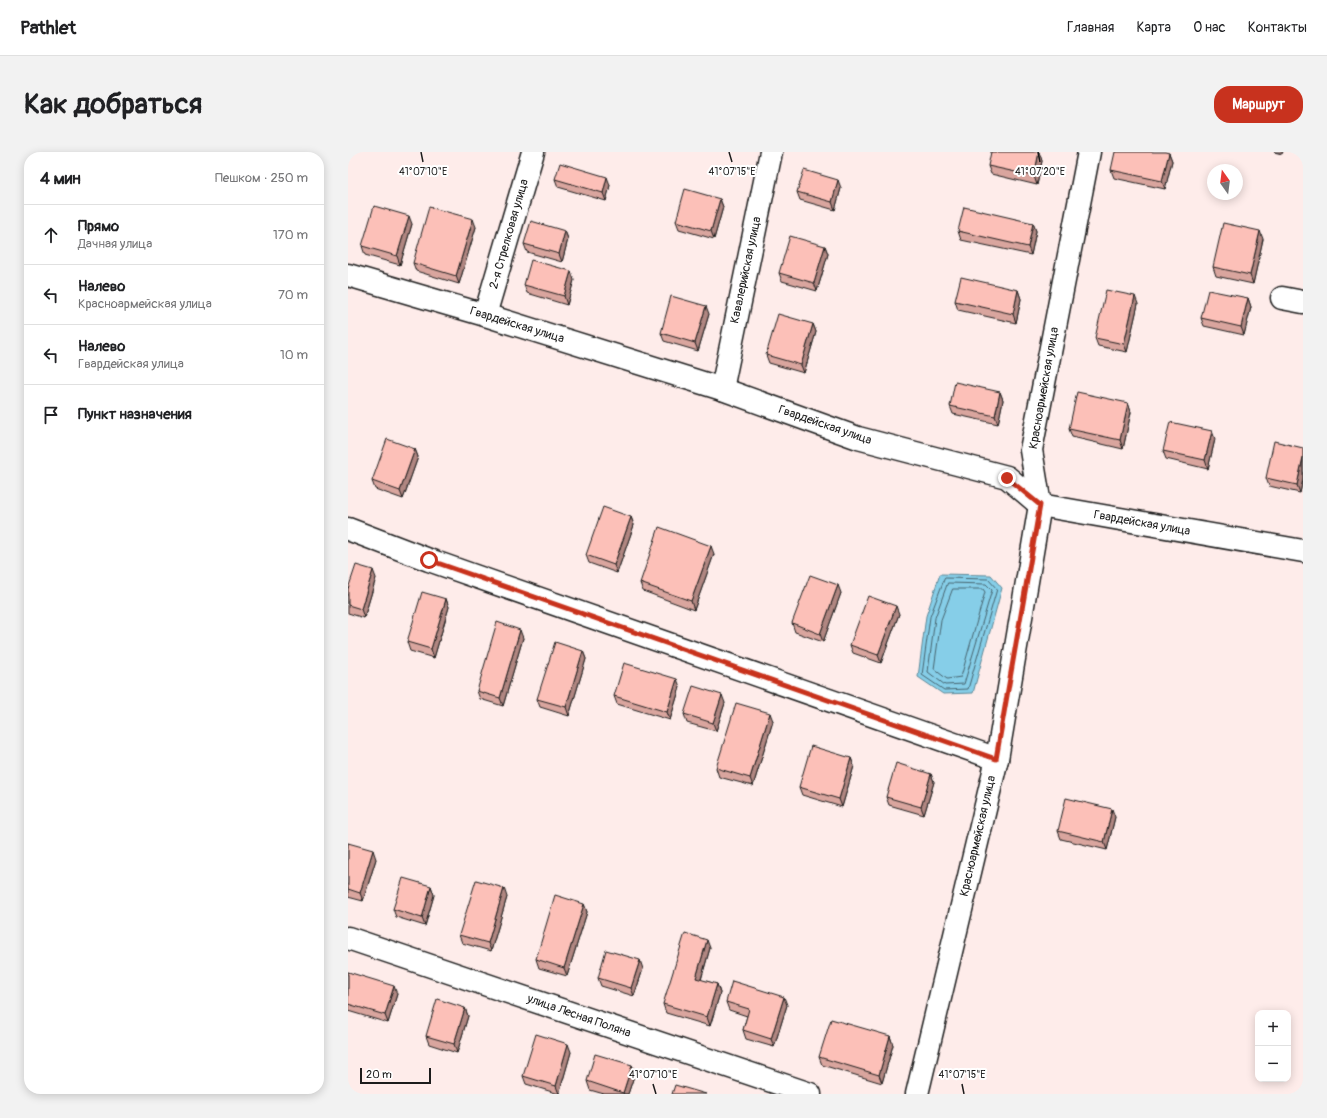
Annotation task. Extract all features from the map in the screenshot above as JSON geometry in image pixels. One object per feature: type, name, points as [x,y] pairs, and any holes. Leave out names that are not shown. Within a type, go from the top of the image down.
[{"type":"street","name":"2-я Стрелковая улица","points":[[485,315],[533,152]]},
{"type":"street","name":"Кавалерийская улица","points":[[722,388],[771,152]]},
{"type":"street","name":"Красноармейская улица","points":[[917,1094],[996,759],[1040,505],[1031,450],[1089,152]]},
{"type":"street","name":"Гвардейская улица","points":[[348,275],[485,315],[722,388],[858,438],[1007,478],[1040,505],[1303,551]]},
{"type":"street","points":[[1282,298],[1303,302]]},
{"type":"street","points":[[348,529],[429,560],[996,759]]},
{"type":"street","name":"улица Лесная Поляна","points":[[348,938],[810,1094]]},
{"type":"water","points":[[940,574],[991,575],[1002,588],[973,693],[943,694],[918,677],[926,616]]},
{"type":"building","points":[[991,152],[1039,152],[1034,176],[988,166]]},
{"type":"building","points":[[1115,152],[1169,153],[1162,181],[1111,170]]},
{"type":"building","points":[[560,163],[607,177],[603,193],[555,179]]},
{"type":"building","points":[[804,170],[838,180],[832,202],[797,192]]},
{"type":"building","points":[[685,189],[720,199],[711,231],[676,221]]},
{"type":"building","points":[[374,206],[409,216],[397,256],[362,246]]},
{"type":"building","points":[[429,207],[473,219],[456,276],[413,263]]},
{"type":"building","points":[[964,207],[1033,223],[1028,247],[958,231]]},
{"type":"building","points":[[531,221],[565,231],[559,254],[524,244]]},
{"type":"building","points":[[1223,223],[1260,231],[1250,275],[1213,267]]},
{"type":"building","points":[[790,236],[825,246],[814,283],[779,273]]},
{"type":"building","points":[[531,260],[571,271],[564,296],[524,285]]},
{"type":"building","points":[[961,277],[1018,290],[1013,314],[955,301]]},
{"type":"building","points":[[1106,290],[1135,296],[1124,344],[1095,338]]},
{"type":"building","points":[[1208,290],[1248,298],[1241,327],[1201,318]]},
{"type":"building","points":[[671,296],[706,306],[695,343],[661,333]]},
{"type":"building","points":[[778,314],[813,324],[801,365],[766,355]]},
{"type":"building","points":[[955,382],[1000,392],[995,416],[950,406]]},
{"type":"building","points":[[1077,392],[1128,403],[1120,440],[1069,429]]},
{"type":"building","points":[[1170,422],[1212,431],[1205,460],[1163,451]]},
{"type":"building","points":[[387,439],[415,449],[400,491],[372,481]]},
{"type":"building","points":[[1274,441],[1303,448],[1303,457],[1297,485],[1266,478]]},
{"type":"building","points":[[603,507],[631,517],[614,565],[586,555]]},
{"type":"building","points":[[659,527],[711,546],[691,601],[640,583]]},
{"type":"building","points":[[356,565],[373,570],[361,609],[348,605],[348,589]]},
{"type":"building","points":[[810,575],[838,585],[820,634],[792,623]]},
{"type":"building","points":[[422,592],[446,599],[431,649],[407,642]]},
{"type":"building","points":[[868,596],[896,606],[878,655],[850,645]]},
{"type":"building","points":[[497,622],[520,630],[500,698],[477,691]]},
{"type":"building","points":[[555,642],[583,651],[566,707],[537,699]]},
{"type":"building","points":[[624,663],[677,679],[667,712],[614,696]]},
{"type":"building","points":[[693,686],[722,695],[713,723],[684,714]]},
{"type":"building","points":[[736,703],[770,713],[750,778],[716,768]]},
{"type":"building","points":[[811,746],[851,758],[839,799],[799,787]]},
{"type":"building","points":[[896,763],[931,774],[921,807],[886,797]]},
{"type":"building","points":[[1066,798],[1112,809],[1104,842],[1058,831]]},
{"type":"building","points":[[348,843],[373,850],[360,893],[348,889]]},
{"type":"building","points":[[403,878],[431,886],[422,918],[393,909]]},
{"type":"building","points":[[476,880],[504,888],[488,943],[459,935]]},
{"type":"building","points":[[555,895],[584,904],[564,968],[536,959]]},
{"type":"building","points":[[685,933],[707,940],[696,978],[717,984],[707,1017],[663,1004]]},
{"type":"building","points":[[606,950],[640,960],[631,988],[598,978]]},
{"type":"building","points":[[348,972],[394,986],[385,1015],[348,1004]]},
{"type":"building","points":[[732,981],[784,997],[771,1039],[743,1030],[749,1009],[726,1002]]},
{"type":"building","points":[[437,999],[465,1008],[454,1044],[426,1036]]},
{"type":"building","points":[[831,1019],[890,1036],[879,1075],[819,1057]]},
{"type":"building","points":[[536,1034],[568,1044],[556,1086],[523,1076]]},
{"type":"building","points":[[595,1054],[632,1065],[623,1093],[587,1081]]},
{"type":"building","points":[[675,1085],[706,1094],[672,1094]]},
{"type":"route","points":[[429,560],[996,759],[1040,505],[1007,478]]}]
